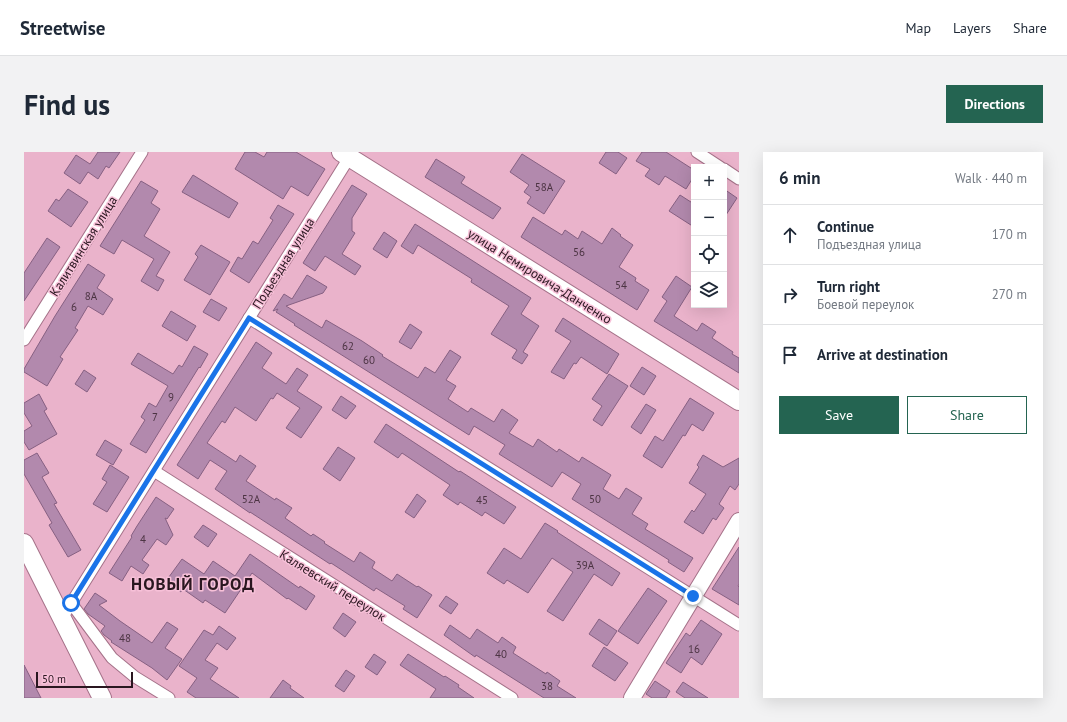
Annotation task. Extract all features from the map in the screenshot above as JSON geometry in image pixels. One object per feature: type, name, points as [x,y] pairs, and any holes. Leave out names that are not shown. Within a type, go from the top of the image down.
[{"type":"main road","name":"улица Немировича-Данченко","points":[[347,154],[739,401]]},
{"type":"main road","points":[[24,543],[102,698]]},
{"type":"street","name":"Калитвинская улица","points":[[24,340],[142,152]]},
{"type":"street","points":[[697,152],[715,164]]},
{"type":"street","name":"Подъездная улица","points":[[62,618],[249,318],[347,154]]},
{"type":"street","points":[[727,171],[739,179]]},
{"type":"street","points":[[249,318],[739,626]]},
{"type":"street","name":"Каляевский переулок","points":[[154,471],[512,698]]},
{"type":"street","points":[[632,698],[739,521]]},
{"type":"street","points":[[71,603],[112,658],[136,677],[169,698]]},
{"type":"building","points":[[98,152],[120,152],[109,168],[106,166],[98,179],[88,172],[80,184],[64,173],[76,155],[90,164]]},
{"type":"building","points":[[245,152],[255,152],[264,157],[267,152],[296,152],[325,169],[308,196],[291,186],[283,199],[235,169]]},
{"type":"building","points":[[606,152],[618,152],[627,158],[616,174],[599,163]]},
{"type":"building","points":[[642,152],[666,152],[691,168],[691,181],[686,189],[665,176],[659,185],[645,176],[650,169],[636,161]]},
{"type":"building","points":[[522,154],[565,181],[544,214],[527,203],[531,197],[524,192],[529,185],[510,172]]},
{"type":"building","points":[[436,159],[465,177],[461,183],[501,208],[493,219],[425,177]]},
{"type":"building","points":[[193,175],[238,203],[229,218],[182,192]]},
{"type":"building","points":[[141,181],[158,191],[151,203],[160,209],[144,236],[170,252],[156,276],[164,280],[158,291],[141,281],[154,259],[122,240],[114,254],[100,246]]},
{"type":"building","points":[[352,185],[367,194],[352,218],[352,231],[355,233],[342,254],[361,266],[355,275],[325,256],[315,271],[303,263]]},
{"type":"building","points":[[68,189],[88,202],[71,227],[48,211],[56,199],[59,201]]},
{"type":"building","points":[[727,191],[737,198],[727,213]]},
{"type":"building","points":[[680,195],[691,202],[691,225],[669,211]]},
{"type":"building","points":[[278,205],[294,214],[249,283],[230,271],[238,257],[242,259],[253,241],[258,244],[273,220],[270,218]]},
{"type":"building","points":[[533,217],[562,235],[565,230],[578,239],[582,231],[602,244],[612,228],[633,245],[619,267],[636,278],[635,281],[649,290],[637,310],[521,237]]},
{"type":"building","points":[[415,224],[531,298],[521,314],[539,326],[523,352],[528,355],[522,364],[512,358],[517,350],[491,334],[509,306],[471,282],[472,279],[418,245],[413,254],[401,246]]},
{"type":"building","points":[[384,232],[397,241],[387,258],[373,249]]},
{"type":"building","points":[[47,238],[60,247],[24,301],[24,273]]},
{"type":"building","points":[[201,245],[230,262],[210,295],[184,280],[198,257],[195,254]]},
{"type":"building","points":[[88,264],[105,275],[97,288],[113,299],[103,315],[88,306],[75,328],[78,330],[60,357],[63,359],[47,386],[24,372],[24,369]]},
{"type":"building","points":[[307,275],[327,287],[323,293],[286,306],[322,328],[326,320],[362,341],[383,355],[382,356],[418,378],[425,367],[435,373],[450,350],[461,357],[446,380],[456,386],[448,399],[468,412],[471,408],[494,422],[502,409],[518,420],[509,433],[533,447],[538,439],[557,452],[559,449],[579,462],[582,457],[611,475],[603,489],[619,499],[626,488],[642,498],[632,514],[648,524],[645,529],[693,558],[684,572],[668,562],[669,560],[572,499],[581,484],[562,472],[552,487],[499,454],[505,445],[474,426],[469,435],[294,325],[295,324],[276,312],[278,309],[273,311],[284,294],[292,299]]},
{"type":"building","points":[[676,276],[691,286],[674,316],[697,331],[702,323],[716,332],[712,338],[733,352],[732,354],[739,358],[739,373],[654,321],[667,301],[662,297]]},
{"type":"building","points":[[211,299],[227,308],[219,321],[203,312]]},
{"type":"building","points":[[171,311],[196,326],[187,341],[162,326]]},
{"type":"building","points":[[563,318],[619,354],[607,374],[581,357],[576,364],[574,363],[564,379],[551,372],[571,341],[555,331]]},
{"type":"building","points":[[410,324],[422,332],[411,349],[399,342]]},
{"type":"building","points":[[256,342],[272,353],[262,368],[286,384],[297,368],[308,375],[297,391],[322,407],[301,438],[286,428],[300,408],[277,393],[273,399],[271,398],[256,421],[235,407],[225,423],[222,421],[207,443],[236,462],[240,455],[256,466],[246,481],[275,500],[276,498],[292,508],[285,518],[311,536],[313,534],[325,542],[324,543],[354,562],[360,552],[375,562],[372,568],[392,581],[397,574],[432,595],[417,618],[403,609],[405,606],[376,588],[374,591],[331,563],[330,564],[215,489],[227,471],[210,460],[198,479],[177,465]]},
{"type":"building","points":[[194,346],[208,354],[146,453],[130,444],[145,420],[141,417],[149,403],[156,407],[168,386],[131,364],[138,353],[173,374],[179,365],[182,367]]},
{"type":"building","points":[[642,367],[656,376],[644,395],[630,386]]},
{"type":"building","points":[[84,370],[96,378],[87,392],[75,384]]},
{"type":"building","points":[[609,374],[628,386],[602,426],[593,420],[602,406],[592,399]]},
{"type":"building","points":[[39,394],[47,409],[44,411],[57,434],[29,450],[24,442],[24,431],[32,426],[24,413],[24,403]]},
{"type":"building","points":[[341,396],[356,406],[346,419],[332,410]]},
{"type":"building","points":[[690,398],[714,413],[703,431],[692,424],[685,436],[683,435],[662,468],[643,456],[655,436],[663,441]]},
{"type":"building","points":[[646,404],[656,410],[641,434],[631,427]]},
{"type":"building","points":[[386,424],[516,507],[504,524],[485,512],[482,516],[460,502],[458,505],[443,495],[450,485],[402,453],[398,458],[374,442]]},
{"type":"building","points":[[105,440],[122,450],[113,465],[96,455]]},
{"type":"building","points":[[338,447],[355,458],[340,481],[323,469]]},
{"type":"building","points":[[37,453],[49,473],[42,477],[57,503],[54,504],[81,550],[68,557],[49,525],[52,523],[24,474],[24,460]]},
{"type":"building","points":[[703,455],[723,467],[739,458],[739,484],[735,490],[730,486],[719,504],[724,508],[716,520],[713,518],[703,534],[684,522],[692,510],[694,512],[706,494],[689,483],[699,467],[697,465]]},
{"type":"building","points":[[110,465],[129,477],[107,512],[93,504],[107,482],[102,479]]},
{"type":"building","points":[[417,494],[426,501],[414,518],[405,512]]},
{"type":"building","points":[[156,497],[174,509],[167,519],[165,518],[173,535],[166,545],[157,539],[142,560],[149,565],[143,574],[131,566],[122,581],[109,573]]},
{"type":"building","points":[[545,523],[620,573],[612,586],[594,574],[563,621],[547,611],[573,572],[552,558],[528,593],[507,580],[504,584],[487,573],[504,548],[521,559]]},
{"type":"building","points":[[203,525],[217,534],[208,547],[194,537]]},
{"type":"building","points":[[739,547],[738,586],[739,605],[712,589]]},
{"type":"building","points":[[250,554],[299,588],[300,586],[315,596],[306,610],[288,598],[287,599],[252,573],[225,613],[205,600],[203,603],[183,589],[181,592],[166,581],[182,559],[204,574],[213,561],[235,576]]},
{"type":"building","points":[[648,588],[667,601],[638,644],[618,631]]},
{"type":"building","points":[[95,593],[107,601],[99,605],[152,643],[167,622],[178,629],[165,648],[182,659],[167,680],[152,668],[111,642],[112,641],[104,635],[101,631],[105,626],[88,614],[84,609]]},
{"type":"building","points":[[446,596],[458,604],[451,614],[439,606]]},
{"type":"building","points":[[343,613],[356,622],[345,637],[333,628]]},
{"type":"building","points":[[599,619],[617,631],[607,646],[589,634]]},
{"type":"building","points":[[701,620],[722,634],[702,665],[691,657],[681,673],[666,663],[686,633],[690,636]]},
{"type":"building","points":[[450,625],[470,639],[477,629],[498,643],[502,637],[516,647],[513,653],[560,681],[557,686],[576,698],[544,698],[476,655],[475,657],[444,635]]},
{"type":"building","points":[[219,626],[236,638],[227,650],[217,643],[205,660],[218,668],[210,679],[239,698],[196,698],[187,692],[197,678],[179,666],[204,630],[213,635]]},
{"type":"building","points":[[604,647],[628,663],[615,681],[592,666]]},
{"type":"building","points":[[374,654],[386,662],[377,675],[365,667]]},
{"type":"building","points":[[408,654],[459,685],[458,687],[474,698],[430,698],[436,689],[400,665]]},
{"type":"building","points":[[24,665],[41,698],[24,698]]},
{"type":"building","points":[[346,670],[355,676],[344,692],[335,686]]},
{"type":"building","points":[[283,680],[291,686],[290,688],[304,698],[270,698]]},
{"type":"building","points":[[655,681],[670,691],[666,698],[652,698],[646,694]]},
{"type":"building","points":[[683,682],[708,698],[685,698],[676,692]]},
{"type":"district","name":"НОВЫЙ ГОРОД","points":[[193,584]]},
{"type":"route","points":[[71,603],[249,318],[693,596]]}]
